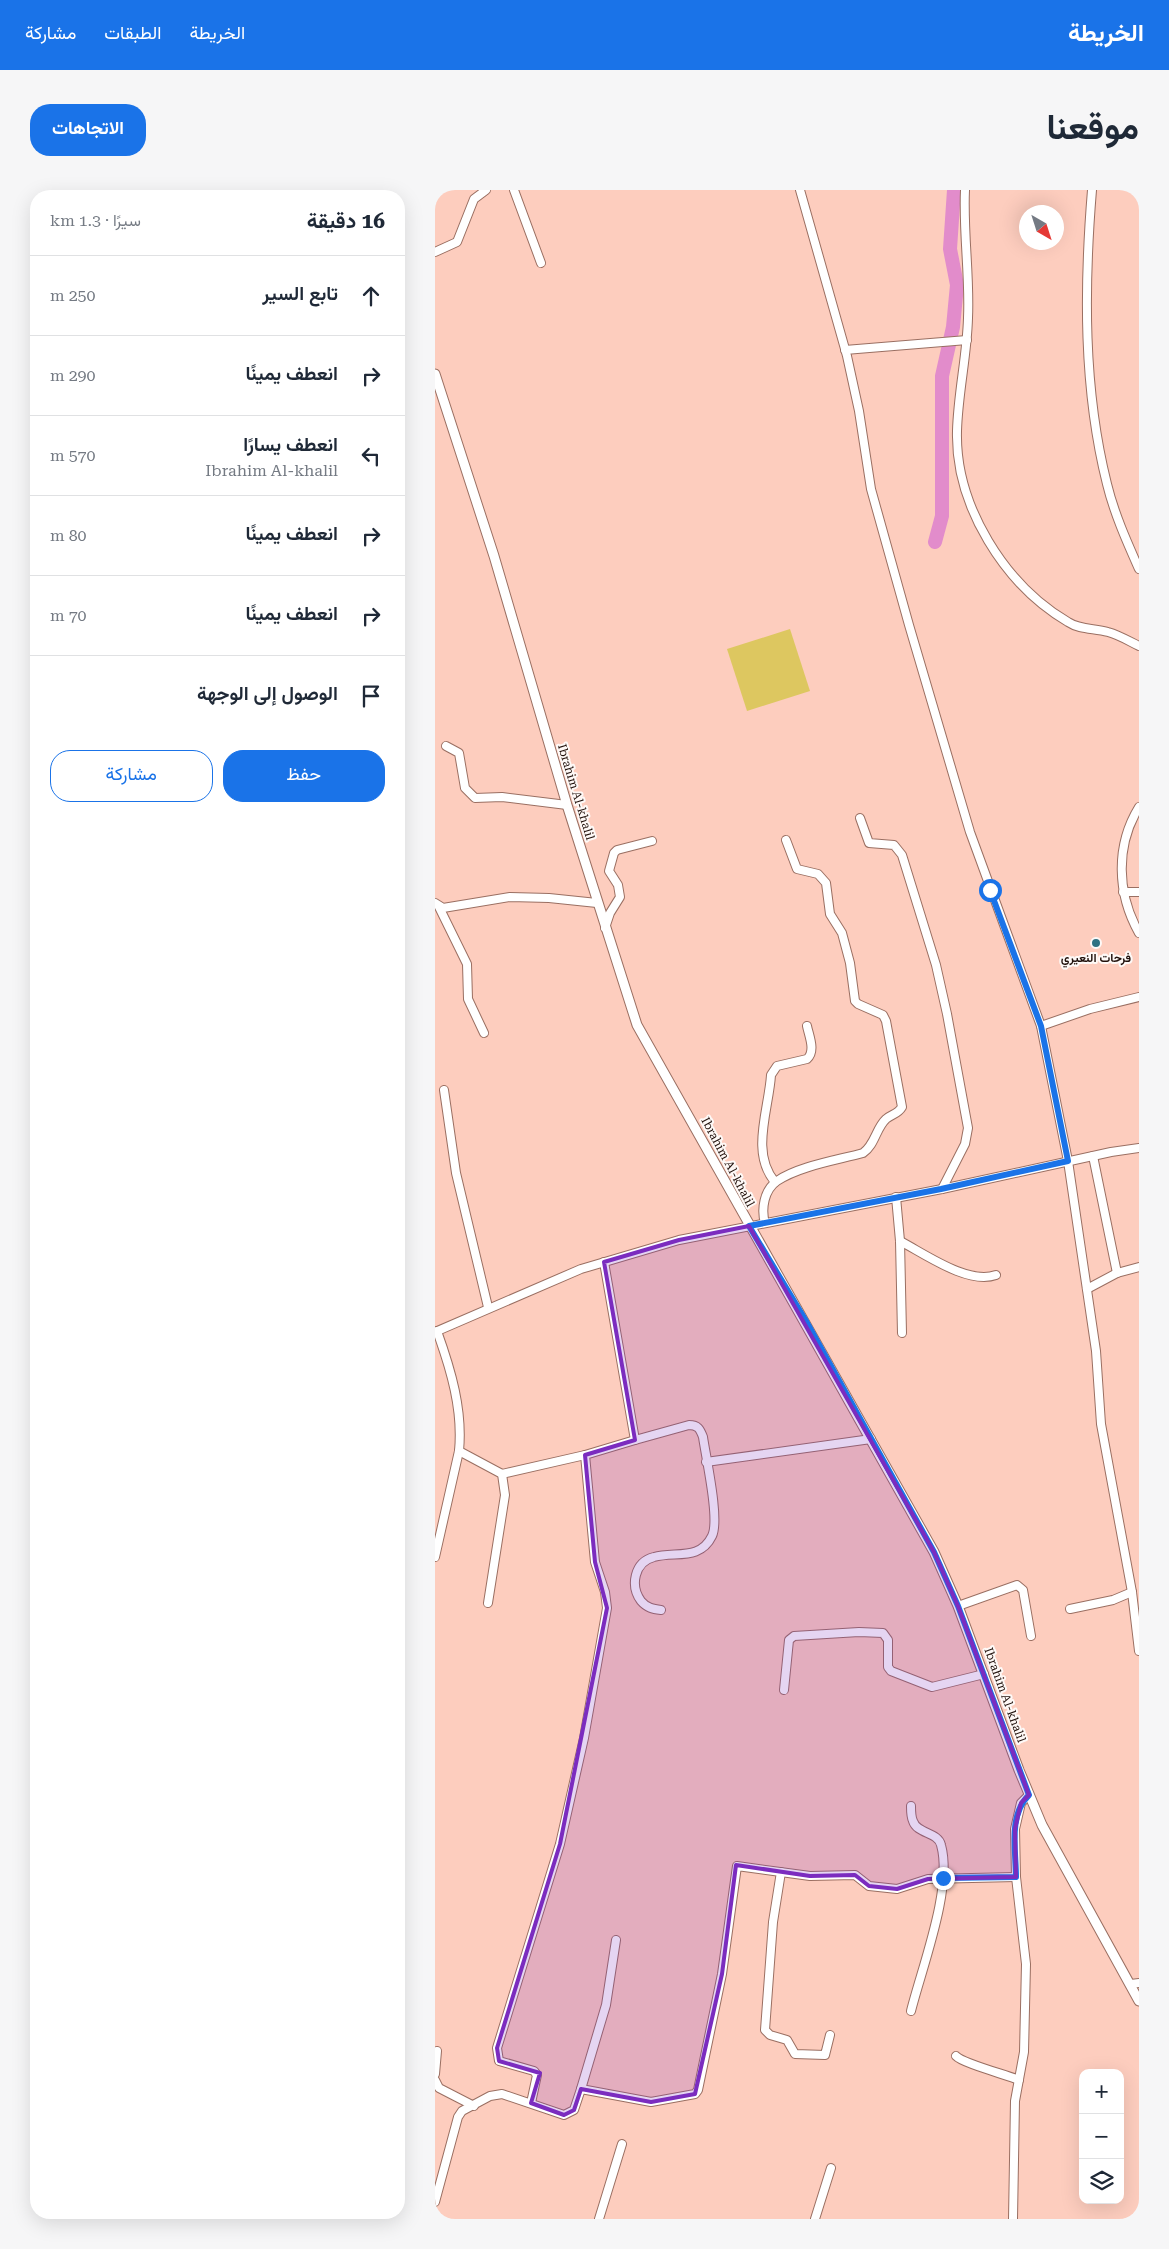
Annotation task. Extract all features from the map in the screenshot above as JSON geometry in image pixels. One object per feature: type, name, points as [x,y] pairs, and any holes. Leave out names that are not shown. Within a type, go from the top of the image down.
[{"type":"street","points":[[435,252],[457,242],[475,200],[486,190]]},
{"type":"street","points":[[514,190],[541,264]]},
{"type":"street","points":[[801,190],[845,350],[859,411],[871,489],[909,625],[970,832],[1041,1026],[1068,1161],[1096,1351],[1101,1424],[1132,1592],[1139,1651]]},
{"type":"street","points":[[965,190],[964,220],[969,302],[967,340],[961,385],[958,450],[960,468],[981,528],[998,558],[1028,591],[1046,607],[1076,626],[1108,632],[1139,646]]},
{"type":"street","points":[[1092,190],[1086,275],[1091,401],[1107,486],[1139,570]]},
{"type":"street","points":[[845,350],[967,340]]},
{"type":"street","name":"Ibrahim Al-khalil","points":[[435,374],[494,556],[597,903],[629,1004],[645,1042],[709,1149],[749,1226],[806,1321],[934,1552],[958,1606],[1042,1825],[1135,1983],[1139,2001]]},
{"type":"street","points":[[446,746],[459,753],[465,788],[475,798],[502,797],[567,805]]},
{"type":"street","points":[[1139,807],[1124,840],[1123,892],[1131,919],[1139,933]]},
{"type":"street","points":[[860,818],[869,843],[894,845],[903,854],[936,965],[947,1014],[968,1135],[941,1189]]},
{"type":"street","points":[[765,1223],[762,1209],[766,1196],[775,1182],[807,1169],[863,1153],[869,1148],[886,1119],[900,1112],[902,1107],[886,1021],[883,1015],[855,1001],[849,963],[841,933],[830,914],[826,883],[818,874],[797,869],[787,840]]},
{"type":"street","points":[[605,928],[610,913],[620,897],[618,885],[609,871],[614,853],[617,850],[652,841]]},
{"type":"street","points":[[1123,892],[1139,892]]},
{"type":"street","points":[[437,905],[453,907],[510,897],[549,898],[597,903]]},
{"type":"street","points":[[437,905],[467,964],[468,998],[484,1033]]},
{"type":"street","points":[[1041,1026],[1139,996]]},
{"type":"street","points":[[775,1182],[767,1173],[761,1138],[771,1075],[777,1066],[807,1059],[811,1056],[812,1051],[807,1026]]},
{"type":"street","points":[[444,1090],[456,1174],[487,1307]]},
{"type":"street","points":[[435,1558],[459,1451],[461,1434],[458,1404],[436,1331],[487,1307],[581,1269],[679,1240],[1139,1148]]},
{"type":"street","points":[[1093,1156],[1117,1273]]},
{"type":"street","points":[[896,1197],[900,1241],[902,1333]]},
{"type":"street","points":[[900,1241],[962,1273],[978,1278],[996,1275]]},
{"type":"street","points":[[604,1262],[635,1440]]},
{"type":"street","points":[[1087,1289],[1117,1273],[1139,1267]]},
{"type":"street","points":[[459,1451],[502,1474],[585,1455],[695,1425],[700,1429],[703,1437],[713,1504],[714,1528],[707,1545],[699,1551],[680,1555],[653,1557],[644,1562],[635,1576],[635,1585],[641,1601],[651,1609],[661,1610]]},
{"type":"street","points":[[706,1462],[871,1439]]},
{"type":"street","points":[[531,2103],[538,2078],[537,2075],[534,2071],[499,2061],[497,2048],[559,1844],[584,1738],[607,1608],[605,1592],[595,1562],[585,1455]]},
{"type":"street","points":[[488,1603],[505,1495],[502,1474]]},
{"type":"street","points":[[1129,1577],[1139,1576]]},
{"type":"street","points":[[958,1606],[1017,1585],[1023,1590],[1031,1636]]},
{"type":"street","points":[[1070,1609],[1113,1600],[1132,1592]]},
{"type":"street","points":[[784,1690],[789,1640],[794,1636],[859,1632],[883,1633],[888,1640],[887,1667],[891,1672],[926,1686],[936,1687],[984,1674]]},
{"type":"street","points":[[1013,2219],[1015,2101],[1024,2052],[1026,1964],[1016,1877],[1015,1828],[1021,1803],[1029,1795]]},
{"type":"street","points":[[911,1806],[913,1823],[919,1829],[939,1841],[941,1845],[943,1878],[939,1905],[911,2011]]},
{"type":"street","points":[[581,2089],[651,2102],[695,2094],[698,2090],[722,1974],[735,1870],[740,1866],[810,1876],[855,1875],[869,1886],[897,1889],[928,1879],[1016,1877]]},
{"type":"street","points":[[781,1872],[773,1922],[765,2030],[770,2035],[787,2040],[795,2054],[825,2055],[830,2035]]},
{"type":"street","points":[[435,2202],[458,2117],[462,2112],[490,2096],[503,2094],[551,2112],[569,2114],[573,2110],[606,2005],[616,1940]]},
{"type":"street","points":[[435,2074],[437,2051]]},
{"type":"street","points":[[956,2056],[960,2061],[993,2070],[1019,2080]]},
{"type":"street","points":[[435,2080],[439,2088],[474,2106]]},
{"type":"street","points":[[599,2219],[622,2144]]},
{"type":"street","points":[[815,2219],[831,2168]]},
{"type":"highlighted area","points":[[749,1226],[934,1552],[958,1606],[1029,1795],[1021,1803],[1015,1829],[1016,1877],[928,1879],[897,1889],[869,1886],[855,1875],[810,1876],[736,1865],[722,1974],[695,2094],[651,2102],[581,2089],[574,2110],[564,2115],[531,2103],[540,2073],[499,2061],[497,2048],[560,1844],[607,1608],[595,1562],[585,1455],[635,1440],[604,1262],[679,1240]]},
{"type":"shaded area","points":[[790,629],[810,691],[747,711],[727,649]]},
{"type":"waterway","points":[[935,542],[942,516],[942,376],[953,327],[957,285],[950,249],[954,190]]},
{"type":"place","name":"فرحات النعيري","points":[[1096,943]]},
{"type":"route","points":[[943,1878],[971,1876],[1016,1877],[1015,1828],[1017,1814],[1021,1803],[1029,1795],[958,1606],[934,1552],[806,1321],[749,1226],[941,1189],[1068,1161],[1041,1026],[990,890]]}]
